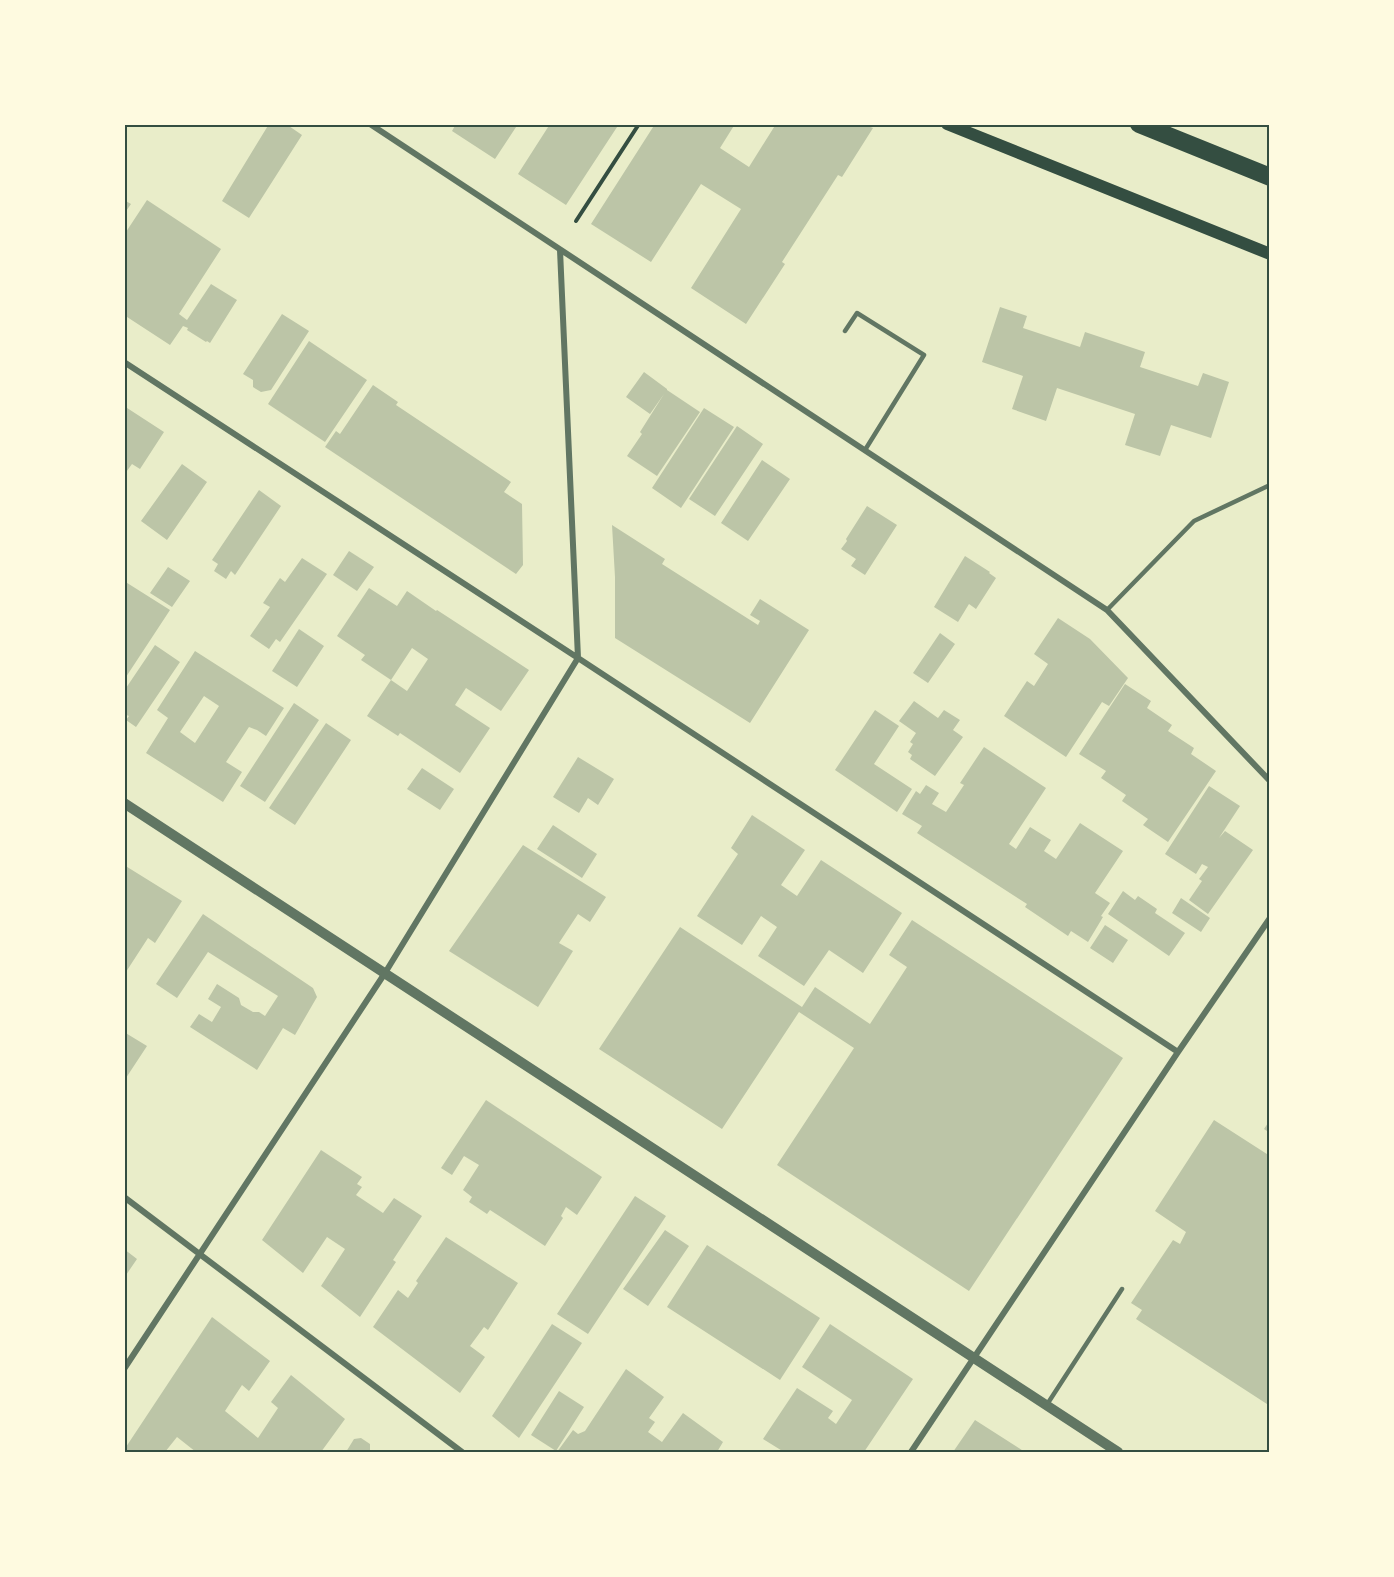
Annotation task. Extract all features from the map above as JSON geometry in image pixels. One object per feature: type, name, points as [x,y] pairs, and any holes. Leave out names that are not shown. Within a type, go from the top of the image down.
[{"type":"highway","points":[[1139,124],[1269,177]]},
{"type":"main road","points":[[947,124],[1269,254]]},
{"type":"street","points":[[370,124],[1107,610],[1269,781]]},
{"type":"street","points":[[124,1369],[385,973],[578,658],[560,250]]},
{"type":"street","points":[[124,362],[1178,1052]]},
{"type":"street","points":[[124,803],[1118,1452]]},
{"type":"street","points":[[911,1452],[1269,918]]},
{"type":"street","points":[[124,1197],[462,1452]]},
{"type":"lane","points":[[845,331],[857,313],[924,355],[865,450]]},
{"type":"lane","points":[[1107,610],[1194,521],[1269,485]]},
{"type":"lane","points":[[1046,1406],[1122,1289]]},
{"type":"path","points":[[576,221],[639,124]]},
{"type":"building","points":[[269,124],[286,124],[302,135],[249,218],[222,201]]},
{"type":"building","points":[[456,124],[518,124],[495,159],[452,131]]},
{"type":"building","points":[[550,124],[619,124],[566,205],[518,174]]},
{"type":"building","points":[[655,124],[735,124],[720,148],[749,167],[776,124],[863,124],[873,128],[842,177],[838,175],[782,262],[785,264],[746,324],[691,288],[741,209],[701,184],[651,262],[591,224]]},
{"type":"building","points":[[124,200],[131,204],[124,214]]},
{"type":"building","points":[[147,200],[221,249],[179,314],[187,320],[211,284],[237,300],[210,343],[183,326],[170,345],[124,315],[124,235]]},
{"type":"building","points":[[1000,307],[1027,316],[1023,328],[1080,347],[1085,332],[1145,352],[1140,367],[1198,386],[1203,373],[1229,382],[1211,438],[1171,425],[1160,456],[1125,445],[1135,414],[1057,388],[1046,421],[1012,409],[1023,376],[982,362]]},
{"type":"building","points":[[282,314],[309,331],[271,390],[261,392],[253,387],[253,380],[243,374]]},
{"type":"building","points":[[309,341],[367,380],[325,442],[268,404]]},
{"type":"building","points":[[644,372],[700,412],[657,476],[627,456],[664,394],[650,414],[626,397]]},
{"type":"building","points":[[373,385],[398,402],[396,405],[511,482],[504,492],[522,504],[523,565],[516,574],[325,447],[336,431],[340,434]]},
{"type":"building","points":[[124,406],[164,432],[140,469],[132,464],[124,475]]},
{"type":"building","points":[[704,408],[734,427],[681,508],[652,488]]},
{"type":"building","points":[[737,426],[763,444],[715,516],[689,499]]},
{"type":"building","points":[[762,460],[790,479],[748,541],[721,523]]},
{"type":"building","points":[[182,464],[207,482],[167,540],[141,521]]},
{"type":"building","points":[[259,490],[281,506],[235,575],[231,571],[226,579],[214,571],[218,564],[212,560]]},
{"type":"building","points":[[867,506],[897,525],[865,575],[851,566],[856,559],[841,549]]},
{"type":"building","points":[[612,525],[665,559],[662,564],[758,625],[760,621],[750,615],[760,599],[809,630],[750,723],[615,638]]},
{"type":"building","points":[[349,551],[374,567],[357,591],[333,575]]},
{"type":"building","points":[[965,556],[996,578],[976,609],[969,604],[958,622],[934,607]]},
{"type":"building","points":[[302,558],[327,574],[280,642],[276,639],[269,649],[250,636],[270,607],[263,603],[280,578],[285,582]]},
{"type":"building","points":[[168,567],[190,581],[172,607],[150,593]]},
{"type":"building","points":[[124,581],[170,610],[124,680]]},
{"type":"building","points":[[369,588],[397,606],[407,591],[529,670],[501,711],[466,688],[455,705],[490,728],[460,773],[400,733],[398,736],[367,716],[391,680],[361,660],[365,655],[337,636]],"holes":[[[412,648],[428,659],[407,691],[391,680]]]},
{"type":"building","points":[[1058,618],[1090,639],[1128,678],[1109,706],[1102,702],[1066,757],[1004,716],[1027,681],[1034,686],[1048,664],[1034,654]]},
{"type":"building","points":[[299,629],[324,646],[297,687],[272,671]]},
{"type":"building","points":[[940,633],[955,644],[928,683],[913,673]]},
{"type":"building","points":[[155,645],[180,662],[136,727],[126,720],[129,716],[124,714],[124,691]]},
{"type":"building","points":[[195,651],[284,708],[266,736],[249,727],[226,762],[242,772],[223,802],[146,753],[168,718],[157,710]],"holes":[[[204,696],[219,706],[195,743],[180,732]]]},
{"type":"building","points":[[1125,684],[1151,701],[1147,708],[1172,725],[1168,731],[1194,748],[1191,754],[1216,771],[1168,842],[1143,825],[1148,819],[1122,801],[1126,795],[1101,778],[1106,771],[1079,754]]},
{"type":"building","points":[[914,701],[938,718],[944,710],[960,720],[953,730],[963,737],[935,776],[910,759],[912,755],[908,752],[913,744],[910,742],[916,733],[899,721]]},
{"type":"building","points":[[294,703],[319,720],[265,802],[240,786]]},
{"type":"building","points":[[875,710],[899,726],[874,764],[912,789],[897,812],[835,770]]},
{"type":"building","points":[[326,723],[351,740],[295,825],[269,808]]},
{"type":"building","points":[[984,747],[1046,788],[1009,844],[1016,849],[1030,827],[1051,840],[1044,851],[1056,859],[1080,823],[1123,851],[1095,893],[1110,903],[1088,942],[1071,931],[1068,936],[1025,907],[1027,904],[917,833],[922,826],[902,814],[916,791],[920,794],[926,785],[939,793],[932,804],[946,812],[964,785],[960,783]]},
{"type":"building","points":[[578,757],[614,779],[598,805],[588,798],[579,813],[553,797]]},
{"type":"building","points":[[422,768],[454,789],[440,810],[407,789]]},
{"type":"building","points":[[1209,786],[1240,806],[1219,838],[1225,831],[1253,850],[1208,914],[1189,900],[1202,881],[1199,879],[1208,867],[1202,864],[1196,874],[1165,854]]},
{"type":"building","points":[[752,815],[805,850],[781,885],[797,896],[821,860],[902,913],[863,973],[829,950],[804,986],[758,956],[777,927],[761,916],[742,945],[697,916],[738,854],[731,848]]},
{"type":"building","points":[[553,825],[597,854],[582,878],[537,849]]},
{"type":"building","points":[[523,845],[606,897],[590,922],[578,914],[559,943],[573,951],[538,1007],[449,951]]},
{"type":"building","points":[[124,865],[182,901],[155,943],[148,938],[124,975]]},
{"type":"building","points":[[1123,891],[1135,900],[1138,896],[1157,909],[1155,913],[1185,933],[1169,956],[1108,914]]},
{"type":"building","points":[[1181,898],[1210,918],[1201,932],[1172,913]]},
{"type":"building","points":[[203,914],[313,988],[317,997],[295,1035],[283,1028],[257,1070],[190,1027],[199,1014],[212,1022],[221,1007],[208,999],[217,984],[239,998],[241,1005],[265,1016],[278,996],[208,952],[177,998],[156,984]]},
{"type":"building","points":[[912,920],[1123,1058],[969,1291],[777,1165],[854,1048],[799,1012],[722,1129],[599,1049],[680,927],[802,1007],[815,987],[870,1024],[907,967],[889,955]]},
{"type":"building","points":[[1105,925],[1128,940],[1113,963],[1090,948]]},
{"type":"building","points":[[124,1032],[147,1046],[124,1081]]},
{"type":"building","points":[[486,1100],[602,1177],[577,1215],[566,1207],[561,1216],[563,1218],[545,1246],[490,1210],[487,1214],[469,1202],[472,1197],[463,1190],[479,1165],[464,1156],[452,1175],[441,1168]]},
{"type":"building","points":[[1214,1120],[1270,1156],[1270,1406],[1136,1319],[1142,1310],[1131,1303],[1173,1240],[1180,1244],[1186,1232],[1155,1211]]},
{"type":"building","points":[[1270,1120],[1270,1133],[1264,1129]]},
{"type":"building","points":[[321,1150],[362,1177],[357,1184],[362,1187],[356,1195],[383,1213],[394,1198],[422,1216],[393,1260],[396,1262],[360,1317],[321,1286],[345,1249],[327,1237],[303,1273],[262,1240]]},
{"type":"building","points":[[635,1196],[666,1216],[588,1334],[557,1314]]},
{"type":"building","points":[[665,1230],[689,1246],[648,1306],[623,1289]]},
{"type":"building","points":[[446,1237],[518,1283],[488,1330],[484,1327],[470,1346],[485,1357],[460,1393],[373,1327],[398,1290],[408,1298],[418,1283],[416,1281]]},
{"type":"building","points":[[707,1245],[820,1318],[780,1380],[667,1307]]},
{"type":"building","points":[[124,1249],[137,1259],[124,1278]]},
{"type":"building","points":[[212,1317],[270,1361],[249,1391],[242,1385],[225,1411],[258,1438],[278,1408],[271,1402],[291,1375],[345,1419],[321,1452],[196,1452],[177,1437],[165,1452],[124,1452]]},
{"type":"building","points":[[552,1324],[582,1343],[519,1438],[492,1416]]},
{"type":"building","points":[[830,1324],[913,1379],[864,1452],[784,1452],[763,1439],[797,1388],[833,1411],[828,1418],[836,1424],[852,1400],[802,1367]]},
{"type":"building","points":[[626,1369],[664,1397],[649,1418],[655,1422],[648,1432],[662,1442],[683,1413],[723,1442],[717,1452],[557,1452],[573,1430],[578,1434],[585,1431]]},
{"type":"building","points":[[559,1391],[584,1407],[556,1451],[531,1435]]},
{"type":"building","points":[[975,1420],[1025,1452],[953,1452]]},
{"type":"building","points":[[361,1438],[370,1444],[370,1450],[375,1452],[346,1452],[354,1439]]}]
